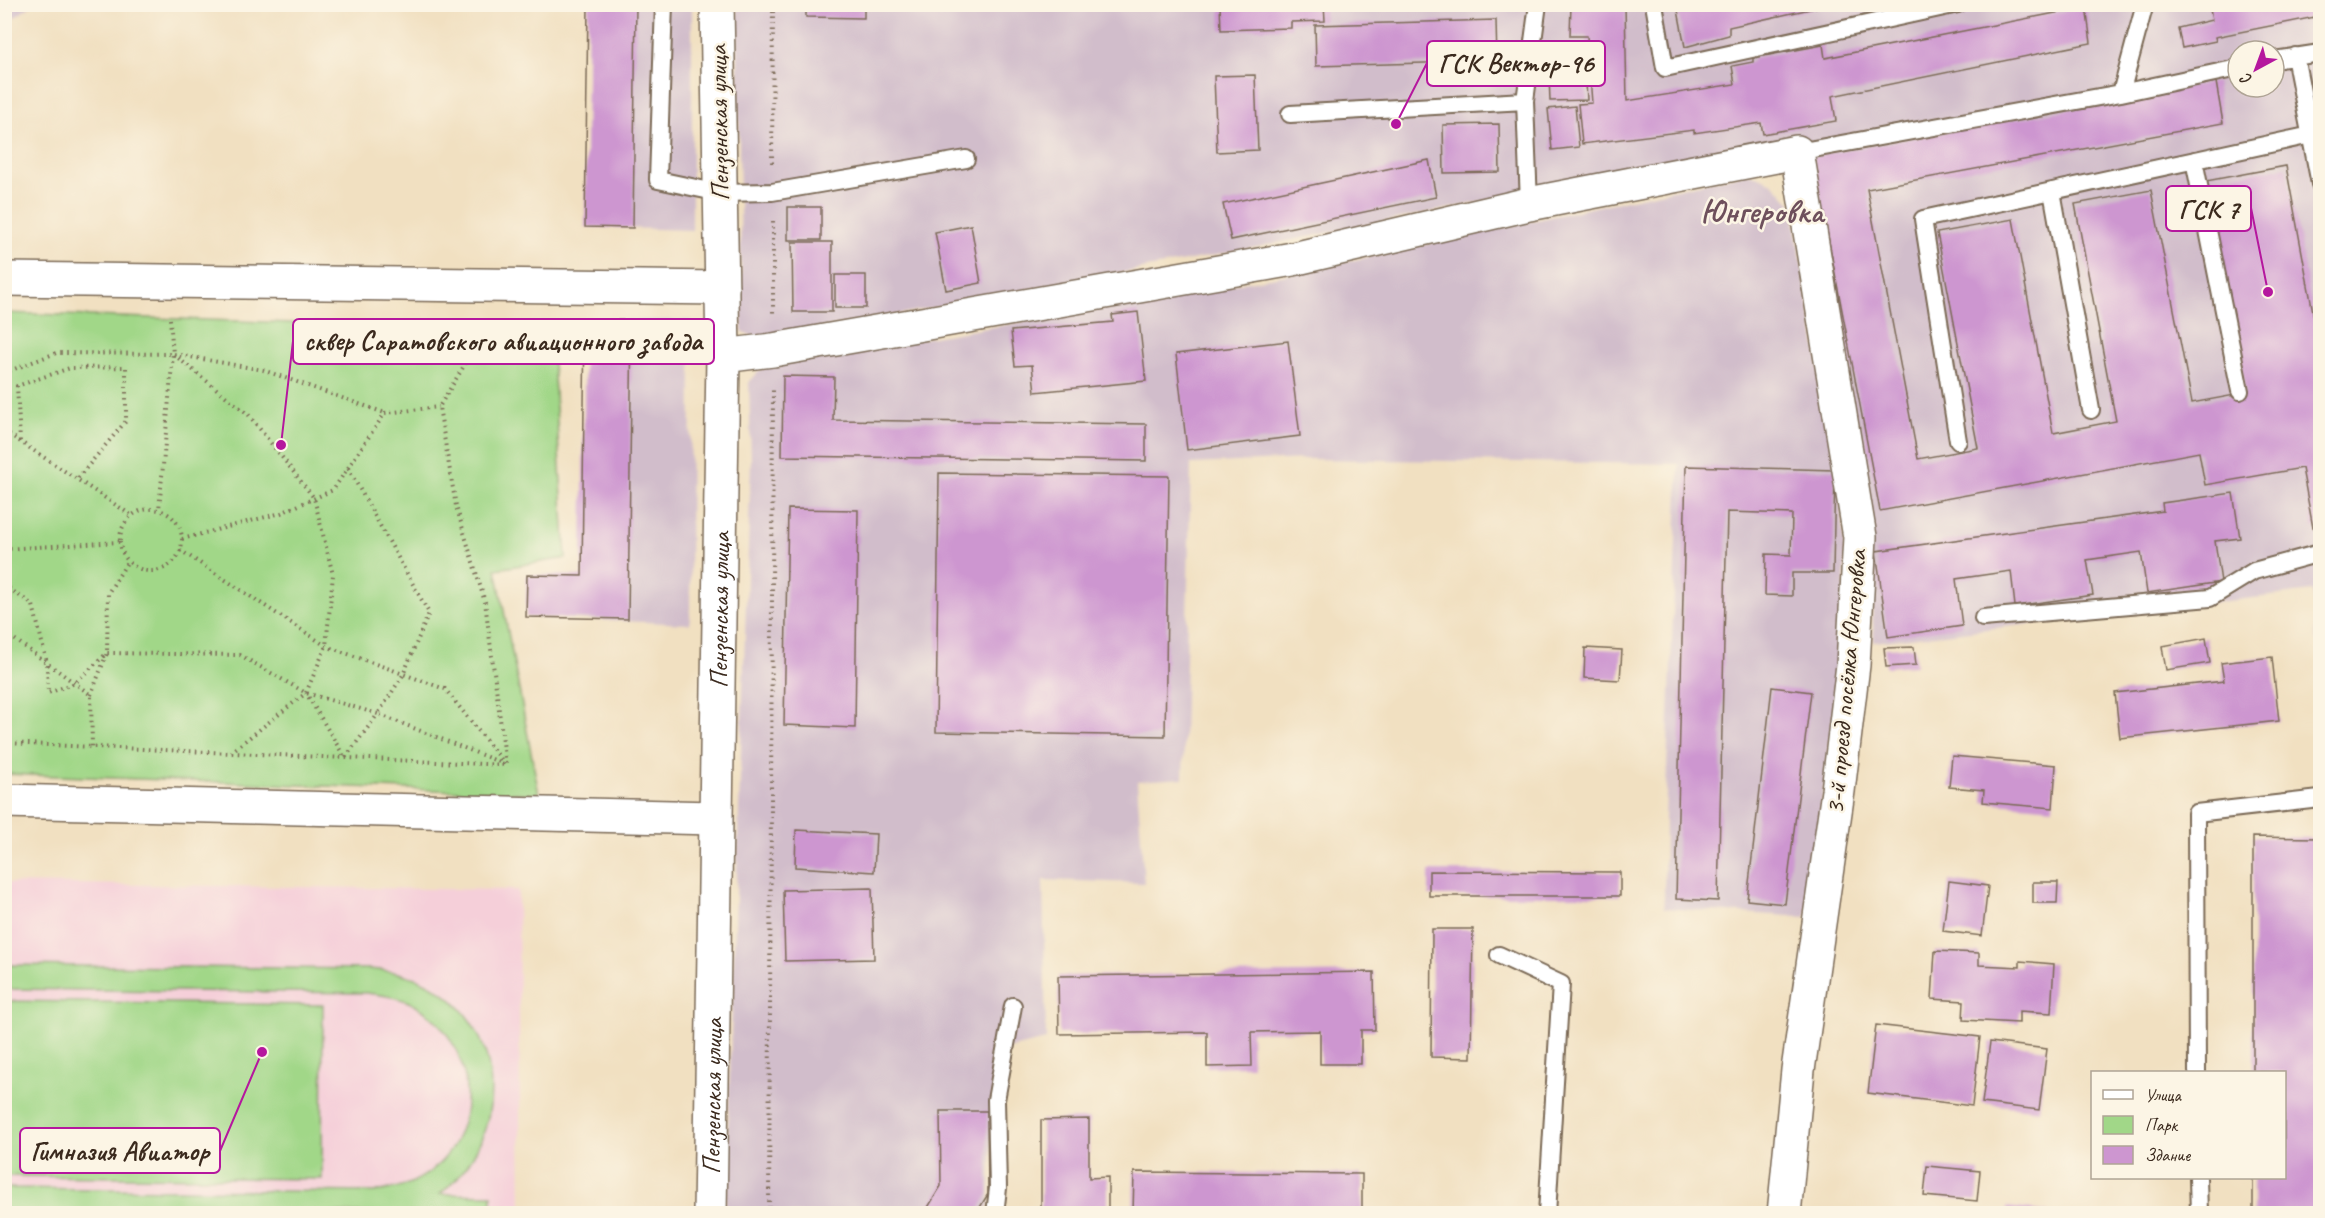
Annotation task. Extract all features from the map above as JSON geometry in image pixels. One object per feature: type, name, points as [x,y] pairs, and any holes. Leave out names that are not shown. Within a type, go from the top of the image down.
[{"type":"street","name":"Пензенская улица","points":[[710,1214],[723,356],[717,4]]},
{"type":"street","points":[[723,356],[773,350],[1293,259],[1529,204],[1797,152]]},
{"type":"street","name":"3-й проезд посёлка Юнгеровка","points":[[1784,1214],[1798,1070],[1838,791],[1853,665],[1860,537],[1797,152]]},
{"type":"street","points":[[4,279],[722,288]]},
{"type":"street","points":[[4,801],[715,818]]},
{"type":"lane","points":[[663,4],[658,180],[720,193],[772,192],[966,159]]},
{"type":"lane","points":[[1529,204],[1525,101],[1538,4]]},
{"type":"lane","points":[[1654,4],[1665,68],[1958,4]]},
{"type":"lane","points":[[2121,93],[2145,4]]},
{"type":"lane","points":[[2286,58],[2320,52]]},
{"type":"lane","points":[[2295,56],[2320,184]]},
{"type":"lane","points":[[1797,152],[2121,93],[2226,71]]},
{"type":"lane","points":[[1290,114],[1525,101]]},
{"type":"lane","points":[[1958,441],[1923,219],[2311,135]]},
{"type":"lane","points":[[2194,160],[2240,391]]},
{"type":"lane","points":[[2052,191],[2091,410]]},
{"type":"lane","points":[[1983,618],[2210,598],[2254,571],[2320,553]]},
{"type":"lane","points":[[2198,1071],[2196,813],[2320,799]]},
{"type":"lane","points":[[1499,955],[1561,984],[1547,1214]]},
{"type":"lane","points":[[995,1214],[998,1188],[996,1100],[1013,1006]]},
{"type":"lane","points":[[2198,1179],[2199,1214]]},
{"type":"path","points":[[769,1214],[773,4]]},
{"type":"path","points":[[506,765],[485,602],[456,506],[439,407],[513,286]]},
{"type":"path","points":[[4,373],[56,353],[173,354],[263,370],[385,413],[439,407]]},
{"type":"path","points":[[173,354],[248,414],[314,498],[333,575],[326,646],[306,693],[230,753]]},
{"type":"path","points":[[159,510],[173,354]]},
{"type":"path","points":[[20,441],[17,386],[70,368],[126,367],[126,421],[77,479]]},
{"type":"path","points":[[182,540],[281,513],[333,490],[385,413]]},
{"type":"path","points":[[4,430],[131,515]]},
{"type":"path","points":[[345,758],[404,675],[429,613],[348,468]]},
{"type":"path","points":[[140,510],[159,510],[176,521],[182,540],[180,550],[167,567],[146,571],[128,561],[119,542],[124,522],[131,515],[140,510]]},
{"type":"path","points":[[4,549],[119,542]]},
{"type":"path","points":[[180,550],[326,646],[446,689],[506,765]]},
{"type":"path","points":[[92,747],[91,695],[107,653],[108,592],[128,561]]},
{"type":"path","points":[[4,585],[33,604],[47,663],[48,693],[75,684],[107,653],[240,655],[306,693],[378,714],[506,765]]},
{"type":"path","points":[[4,636],[10,636],[91,695]]},
{"type":"path","points":[[306,693],[345,758]]},
{"type":"path","points":[[4,743],[506,765]]},
{"type":"shaded area","points":[[5,4],[32,4],[32,5],[5,24]]},
{"type":"shaded area","points":[[588,5],[692,5],[692,230],[585,227]]},
{"type":"shaded area","points":[[737,5],[2320,5],[2320,640],[2316,641],[2313,591],[1874,642],[1869,554],[1805,143],[1585,181],[1212,256],[760,340],[742,331]]},
{"type":"shaded area","points":[[1749,173],[1773,183],[1791,203],[1837,466],[1845,555],[1843,646],[1806,917],[1664,908],[1665,817],[1679,464],[1307,459],[1191,464],[1183,778],[1137,781],[1144,883],[1043,880],[1046,1040],[995,1052],[989,1205],[984,1213],[725,1214],[751,460],[749,381],[766,365],[1148,301],[1296,273]]},
{"type":"shaded area","points":[[585,320],[691,320],[690,624],[526,617],[527,575],[582,576]]},
{"type":"shaded area","points":[[5,883],[518,890],[521,1213],[5,1214]]},
{"type":"green space","points":[[5,313],[551,332],[566,558],[496,569],[539,794],[5,774]]},
{"type":"green space","points":[[5,965],[369,969],[394,972],[418,979],[448,997],[470,1021],[484,1049],[491,1080],[489,1111],[480,1142],[464,1170],[440,1194],[492,1195],[492,1213],[5,1213],[5,1188],[374,1192],[399,1187],[413,1182],[437,1165],[454,1144],[464,1119],[466,1092],[462,1066],[451,1041],[434,1020],[411,1003],[400,999],[367,993],[5,989]]},
{"type":"green space","points":[[5,1001],[323,1005],[322,1179],[5,1176]]},
{"type":"building","points":[[588,4],[636,4],[633,228],[585,227]]},
{"type":"building","points":[[806,4],[864,4],[864,18],[806,17]]},
{"type":"building","points":[[1220,4],[1324,4],[1325,21],[1291,22],[1291,28],[1221,30]]},
{"type":"building","points":[[1571,4],[1625,4],[1627,101],[1735,84],[1732,66],[1753,62],[1753,58],[1823,45],[1825,58],[2086,7],[2091,43],[1832,96],[1836,121],[1763,134],[1761,123],[1694,133],[1694,130],[1582,144],[1578,104],[1592,103],[1587,36],[1570,36]]},
{"type":"building","points":[[2209,4],[2320,4],[2320,16],[2215,37],[2216,41],[2182,48],[2178,28],[2212,20]]},
{"type":"building","points":[[1677,5],[1828,5],[1729,27],[1729,35],[1685,47]]},
{"type":"building","points":[[1496,20],[1497,61],[1316,66],[1315,25]]},
{"type":"building","points":[[1584,47],[1587,100],[1550,101],[1548,49]]},
{"type":"building","points":[[1255,75],[1258,150],[1217,152],[1214,76]]},
{"type":"building","points":[[2216,82],[2223,123],[1867,189],[1918,459],[1978,448],[1937,233],[2013,219],[2053,433],[2116,421],[2075,204],[2151,190],[2192,403],[2246,393],[2206,181],[2286,166],[2320,350],[2320,526],[2313,528],[2302,468],[2205,485],[2199,452],[1880,511],[1813,157]]},
{"type":"building","points":[[1575,106],[1579,147],[1552,150],[1548,109]]},
{"type":"building","points":[[1499,124],[1500,172],[1444,173],[1443,125]]},
{"type":"building","points":[[1429,160],[1436,197],[1231,240],[1223,204]]},
{"type":"building","points":[[788,207],[821,207],[821,240],[788,240]]},
{"type":"building","points":[[971,225],[981,283],[946,290],[935,232]]},
{"type":"building","points":[[792,242],[832,242],[832,312],[793,312]]},
{"type":"building","points":[[835,275],[866,275],[866,308],[835,308]]},
{"type":"building","points":[[1138,312],[1146,381],[1035,392],[1032,365],[1015,366],[1011,331],[1113,322],[1112,315]]},
{"type":"building","points":[[585,320],[632,320],[628,619],[526,617],[527,575],[582,576]]},
{"type":"building","points":[[1288,341],[1300,436],[1187,450],[1176,354]]},
{"type":"building","points":[[783,376],[834,377],[833,420],[1146,424],[1146,461],[782,456]]},
{"type":"building","points":[[1686,466],[1835,470],[1833,573],[1792,573],[1792,596],[1765,595],[1766,554],[1791,555],[1792,514],[1727,512],[1718,901],[1676,899]]},
{"type":"building","points":[[939,473],[1169,476],[1165,736],[936,732]]},
{"type":"building","points":[[2233,493],[2240,538],[2215,541],[2221,582],[2147,593],[2141,552],[2087,560],[2093,595],[2015,606],[2011,571],[1956,579],[1962,626],[1888,637],[1876,551],[2163,511],[2162,503]]},
{"type":"building","points":[[788,509],[858,510],[855,728],[784,725]]},
{"type":"building","points":[[2206,638],[2210,663],[2166,670],[2162,646]]},
{"type":"building","points":[[1914,647],[1916,665],[1886,667],[1884,648]]},
{"type":"building","points":[[1585,648],[1622,650],[1620,680],[1584,678]]},
{"type":"building","points":[[2272,657],[2279,721],[2120,738],[2115,693],[2224,681],[2221,663]]},
{"type":"building","points":[[1772,687],[1811,692],[1785,904],[1747,900]]},
{"type":"building","points":[[1952,756],[2056,765],[2053,808],[1983,802],[1984,790],[1949,787]]},
{"type":"building","points":[[796,830],[876,834],[874,872],[795,867]]},
{"type":"building","points":[[2253,837],[2320,838],[2320,1214],[2253,1214],[2253,1179],[2286,1179],[2286,1071],[2253,1071]]},
{"type":"building","points":[[1429,871],[1620,872],[1620,896],[1429,896]]},
{"type":"building","points":[[1949,881],[1988,886],[1982,936],[1943,931]]},
{"type":"building","points":[[2033,882],[2058,882],[2057,903],[2033,903]]},
{"type":"building","points":[[872,888],[874,959],[785,961],[783,890]]},
{"type":"building","points":[[1432,929],[1473,929],[1471,1058],[1431,1057]]},
{"type":"building","points":[[1935,951],[1979,953],[1979,965],[2020,967],[2020,961],[2054,964],[2051,1013],[2019,1011],[2019,1023],[1963,1020],[1964,1001],[1932,999]]},
{"type":"building","points":[[1374,972],[1375,1030],[1361,1030],[1361,1064],[1320,1064],[1320,1031],[1251,1032],[1252,1066],[1207,1067],[1207,1032],[1059,1034],[1058,976]]},
{"type":"building","points":[[1876,1025],[1980,1037],[1972,1106],[1868,1093]]},
{"type":"building","points":[[1990,1042],[2047,1049],[2039,1110],[1982,1103]]},
{"type":"building","points":[[940,1111],[987,1111],[988,1194],[976,1214],[924,1214],[941,1186]]},
{"type":"building","points":[[1089,1119],[1089,1178],[1108,1177],[1108,1214],[1041,1214],[1041,1120]]},
{"type":"building","points":[[1927,1166],[1980,1171],[1977,1201],[1924,1196]]},
{"type":"building","points":[[1134,1172],[1362,1174],[1362,1214],[1133,1214]]},
{"type":"building","points":[[2007,1207],[2048,1212],[2048,1214],[2007,1214]]},
{"type":"place","name":"ГСК Вектор-96","points":[[1396,124]]},
{"type":"place","name":"ГСК 7","points":[[2268,292]]},
{"type":"place","name":"сквер Саратовского авиационного завода","points":[[281,445]]},
{"type":"place","name":"Гимназия Авиатор","points":[[262,1052]]},
{"type":"district","name":"Юнгеровка","points":[[1762,211]]}]
